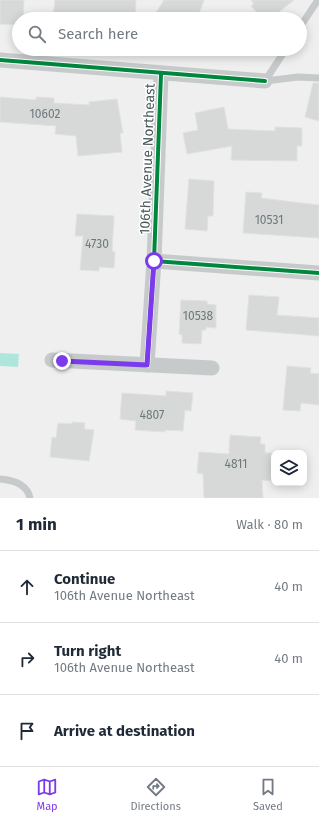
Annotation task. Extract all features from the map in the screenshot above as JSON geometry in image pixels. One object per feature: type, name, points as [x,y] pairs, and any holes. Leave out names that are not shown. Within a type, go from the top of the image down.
[{"type":"street","points":[[0,60],[264,81]]},
{"type":"street","name":"106th Avenue Northeast","points":[[147,365],[154,261],[162,74]]},
{"type":"street","points":[[154,261],[319,273]]},
{"type":"street","points":[[52,360],[212,368]]},
{"type":"lane","points":[[307,16],[318,0]]},
{"type":"lane","points":[[264,81],[281,56]]},
{"type":"lane","points":[[264,81],[298,77],[319,78]]},
{"type":"lane","points":[[0,479],[21,484],[29,492],[30,498]]},
{"type":"shaded area","points":[[0,353],[19,354],[18,367],[0,366]]},
{"type":"building","points":[[0,0],[24,0],[23,12],[12,12],[12,25],[0,24]]},
{"type":"building","points":[[55,0],[136,0],[135,12],[54,12]]},
{"type":"building","points":[[164,0],[204,0],[200,12],[156,12]]},
{"type":"building","points":[[251,0],[294,0],[279,12],[256,12],[251,6],[254,4]]},
{"type":"building","points":[[313,83],[319,83],[319,121],[305,117]]},
{"type":"building","points":[[0,97],[36,100],[36,97],[54,98],[54,103],[89,105],[89,102],[117,99],[123,133],[120,133],[122,152],[78,156],[76,136],[55,134],[56,126],[0,122]]},
{"type":"building","points":[[224,107],[228,129],[275,131],[275,127],[302,128],[302,146],[297,146],[297,161],[231,160],[232,146],[187,154],[183,133],[198,130],[195,113]]},
{"type":"building","points":[[189,179],[214,181],[213,216],[208,216],[207,231],[185,229]]},
{"type":"building","points":[[246,192],[262,193],[261,198],[319,205],[319,238],[243,233]]},
{"type":"building","points":[[77,214],[114,216],[112,251],[115,252],[114,268],[99,267],[99,271],[80,270],[83,236],[75,236]]},
{"type":"building","points":[[249,295],[279,297],[277,315],[319,318],[319,336],[246,330]]},
{"type":"building","points":[[181,300],[207,301],[207,304],[216,305],[216,328],[206,327],[206,330],[202,330],[201,344],[182,343],[182,335],[179,334]]},
{"type":"building","points":[[287,366],[311,368],[310,373],[319,374],[319,405],[301,403],[300,411],[283,410]]},
{"type":"building","points":[[166,391],[193,393],[191,411],[185,410],[183,431],[165,430],[165,432],[135,430],[136,421],[120,419],[122,393],[166,396]]},
{"type":"building","points":[[72,422],[85,423],[84,429],[94,430],[89,461],[50,457],[52,437],[56,438],[58,423],[72,424]]},
{"type":"building","points":[[230,435],[261,437],[260,444],[265,444],[265,453],[271,453],[271,481],[262,480],[263,498],[204,498],[203,474],[197,473],[199,452],[229,454]]},
{"type":"cycle path","points":[[0,60],[265,81]]},
{"type":"cycle path","points":[[147,365],[154,261],[161,74]]},
{"type":"cycle path","points":[[154,261],[319,273]]},
{"type":"route","points":[[62,361],[147,365],[154,261]]}]
